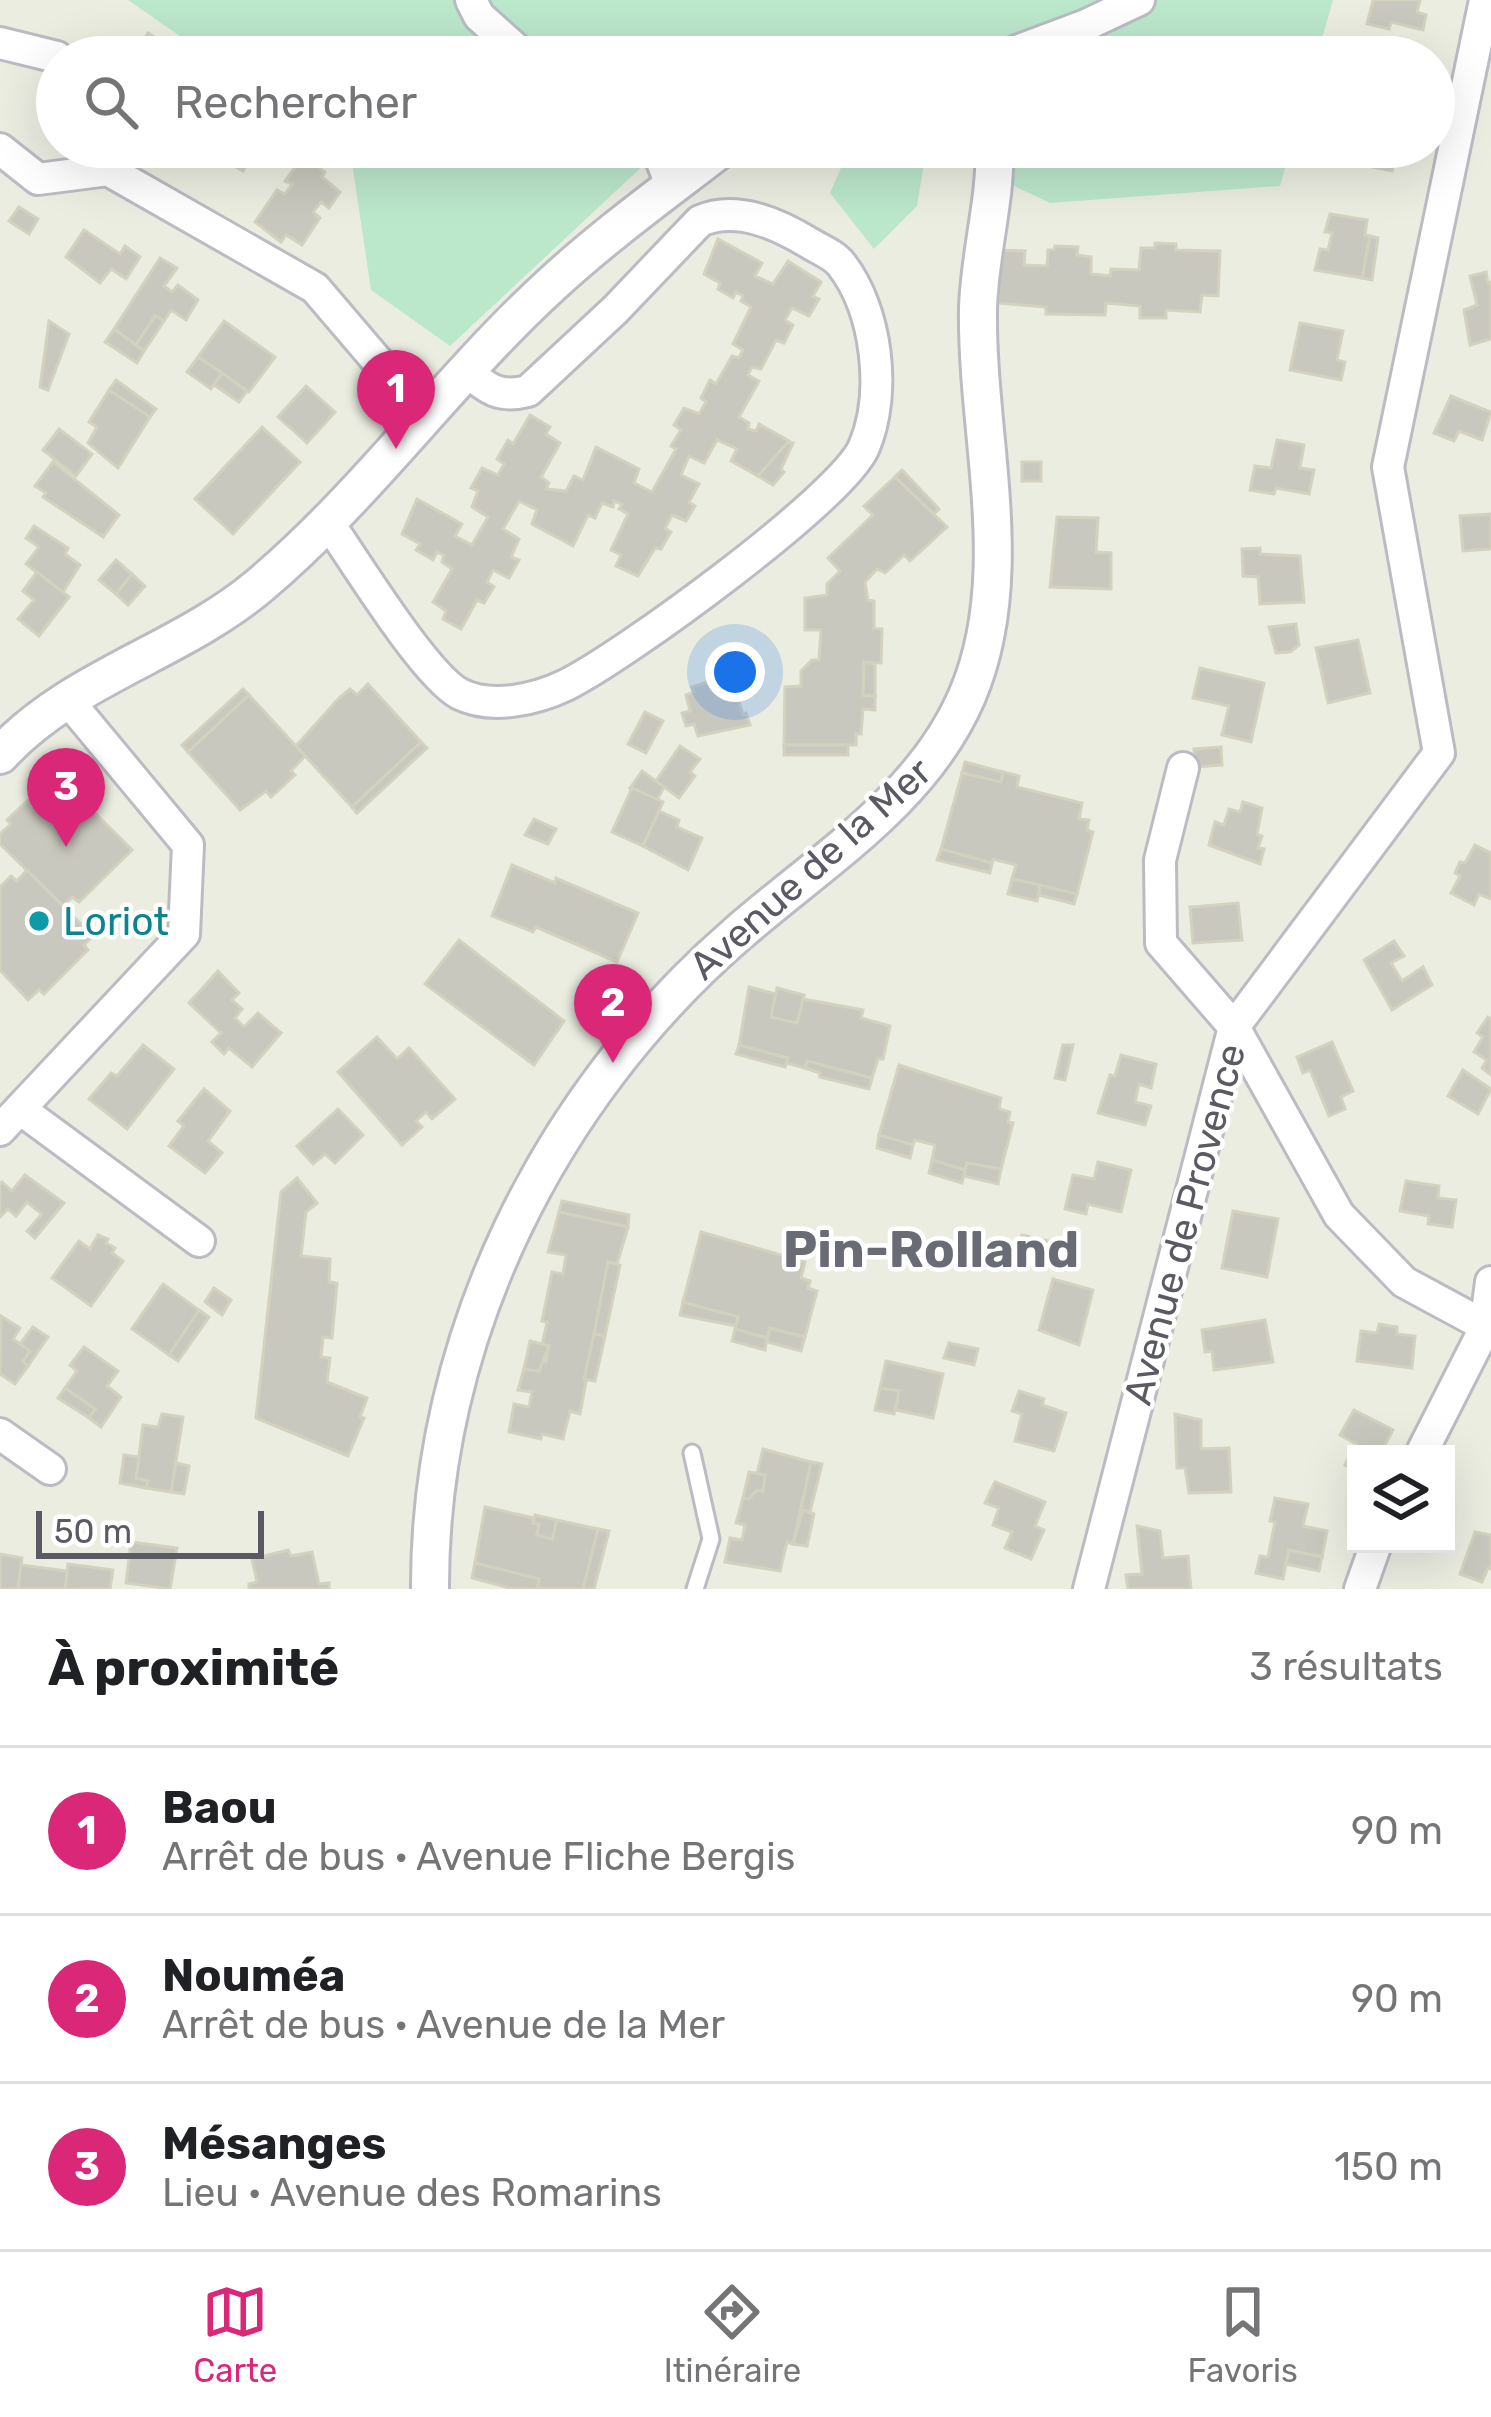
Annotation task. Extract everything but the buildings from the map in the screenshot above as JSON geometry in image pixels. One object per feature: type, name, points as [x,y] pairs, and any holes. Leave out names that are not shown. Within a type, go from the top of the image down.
[{"type":"street","points":[[471,0],[478,16],[501,36]]},
{"type":"street","points":[[1059,36],[1138,0]]},
{"type":"street","name":"Avenue de Provence","points":[[1455,144],[1485,0]]},
{"type":"street","points":[[1078,36],[1086,26]]},
{"type":"street","points":[[0,43],[36,52]]},
{"type":"street","points":[[1472,62],[1491,98]]},
{"type":"street","points":[[0,149],[38,179],[75,168]]},
{"type":"street","points":[[120,168],[315,287],[426,418]]},
{"type":"street","points":[[664,168],[672,187]]},
{"type":"street","points":[[3,745],[65,698],[212,622],[260,585],[552,284],[696,168]]},
{"type":"street","name":"Avenue de la Mer","points":[[430,1589],[436,1487],[453,1392],[483,1294],[510,1232],[567,1131],[613,1063],[674,993],[905,792],[938,751],[967,696],[985,641],[992,584],[978,331],[979,265],[995,168]]},
{"type":"street","name":"Avenue de Provence","points":[[1089,1589],[1234,1027],[1439,753],[1388,467],[1450,168]]},
{"type":"street","points":[[327,521],[428,665],[460,694],[492,702],[522,700],[566,685],[606,661],[728,574],[826,492],[864,448],[875,402],[873,344],[861,296],[838,260],[792,232],[739,214],[718,214],[700,221],[528,391],[509,396],[488,391],[467,371]]},
{"type":"street","points":[[65,698],[188,845],[184,934],[10,1120],[199,1241]]},
{"type":"street","points":[[1183,768],[1160,860],[1162,943],[1234,1027],[1339,1215],[1404,1282],[1488,1328]]},
{"type":"street","points":[[1426,1445],[1488,1328],[1491,1282]]},
{"type":"street","points":[[0,1434],[50,1469]]},
{"type":"street","points":[[1360,1589],[1373,1553]]},
{"type":"lane","points":[[692,1453],[711,1539],[694,1589]]},
{"type":"green space","points":[[128,0],[1333,0],[1323,36],[180,36]]},
{"type":"green space","points":[[353,168],[641,168],[450,346],[371,290]]},
{"type":"green space","points":[[841,168],[923,168],[917,206],[874,249],[830,193]]},
{"type":"green space","points":[[976,168],[1285,168],[1280,186],[1050,203]]},
{"type":"place","name":"Baou","points":[[396,449]]},
{"type":"place","name":"Mésanges","points":[[66,847]]},
{"type":"place","name":"Loriot","points":[[39,921]]},
{"type":"place","name":"Nouméa","points":[[613,1063]]},
{"type":"district","name":"Pin-Rolland","points":[[931,1249]]}]
